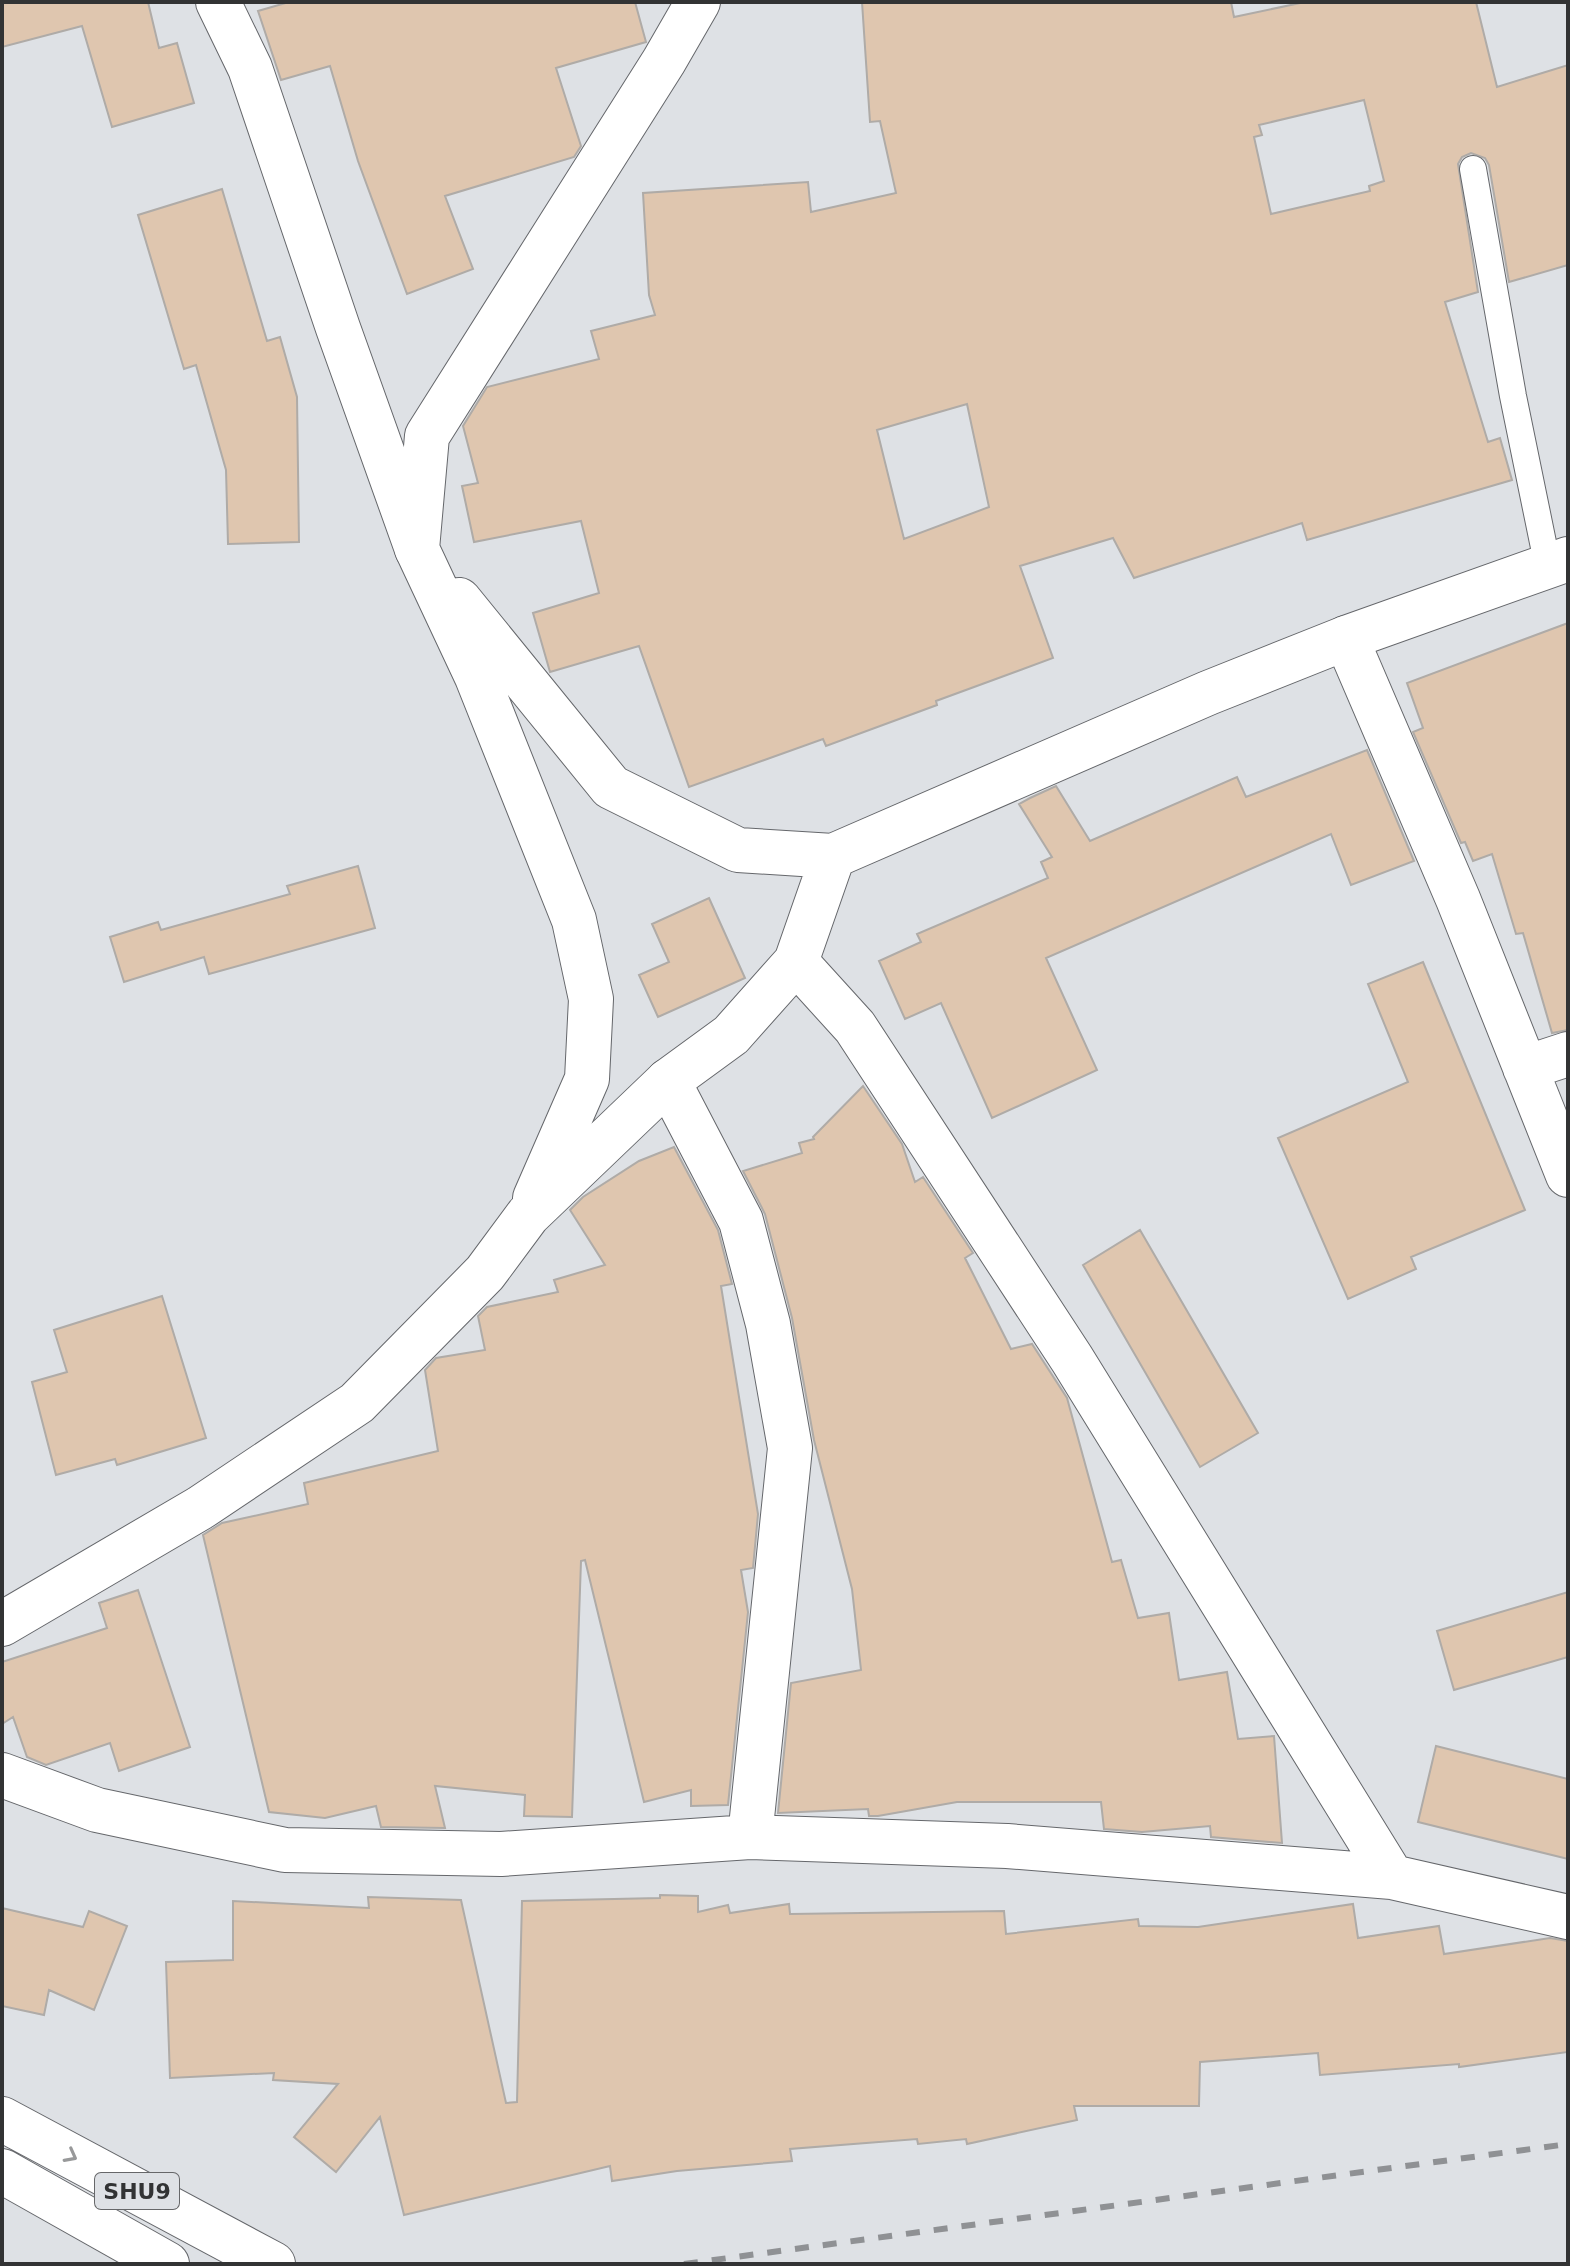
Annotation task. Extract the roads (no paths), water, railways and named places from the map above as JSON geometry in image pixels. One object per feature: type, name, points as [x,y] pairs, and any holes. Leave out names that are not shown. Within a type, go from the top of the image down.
[{"type":"street","points":[[218,2],[250,68],[417,549],[477,677],[574,920],[591,999],[587,1079],[528,1215]]},
{"type":"street","points":[[698,2],[664,61],[427,436],[417,549],[611,787],[738,850],[833,856],[1208,693],[1346,638],[1558,563]]},
{"type":"street","points":[[1346,638],[1458,899],[1568,1175]]},
{"type":"street","points":[[4,1615],[200,1508],[357,1403],[485,1273],[528,1215],[668,1081],[731,1035],[796,962],[833,856]]},
{"type":"street","points":[[796,962],[855,1027],[1072,1359],[1392,1877]]},
{"type":"street","points":[[1525,1068],[1568,1054]]},
{"type":"street","points":[[668,1081],[741,1221],[768,1324],[790,1448],[750,1837]]},
{"type":"street","points":[[2,1775],[97,1810],[285,1850],[501,1854],[750,1837],[1007,1846],[1392,1877],[1568,1917]]},
{"type":"street","name":"SHU9","points":[[2,2119],[273,2264]]},
{"type":"street","name":"SHU9","points":[[2,2171],[167,2264]]},
{"type":"lane","points":[[1473,169],[1513,396],[1558,563]]},
{"type":"railway","points":[[684,2264],[1568,2144]]}]
